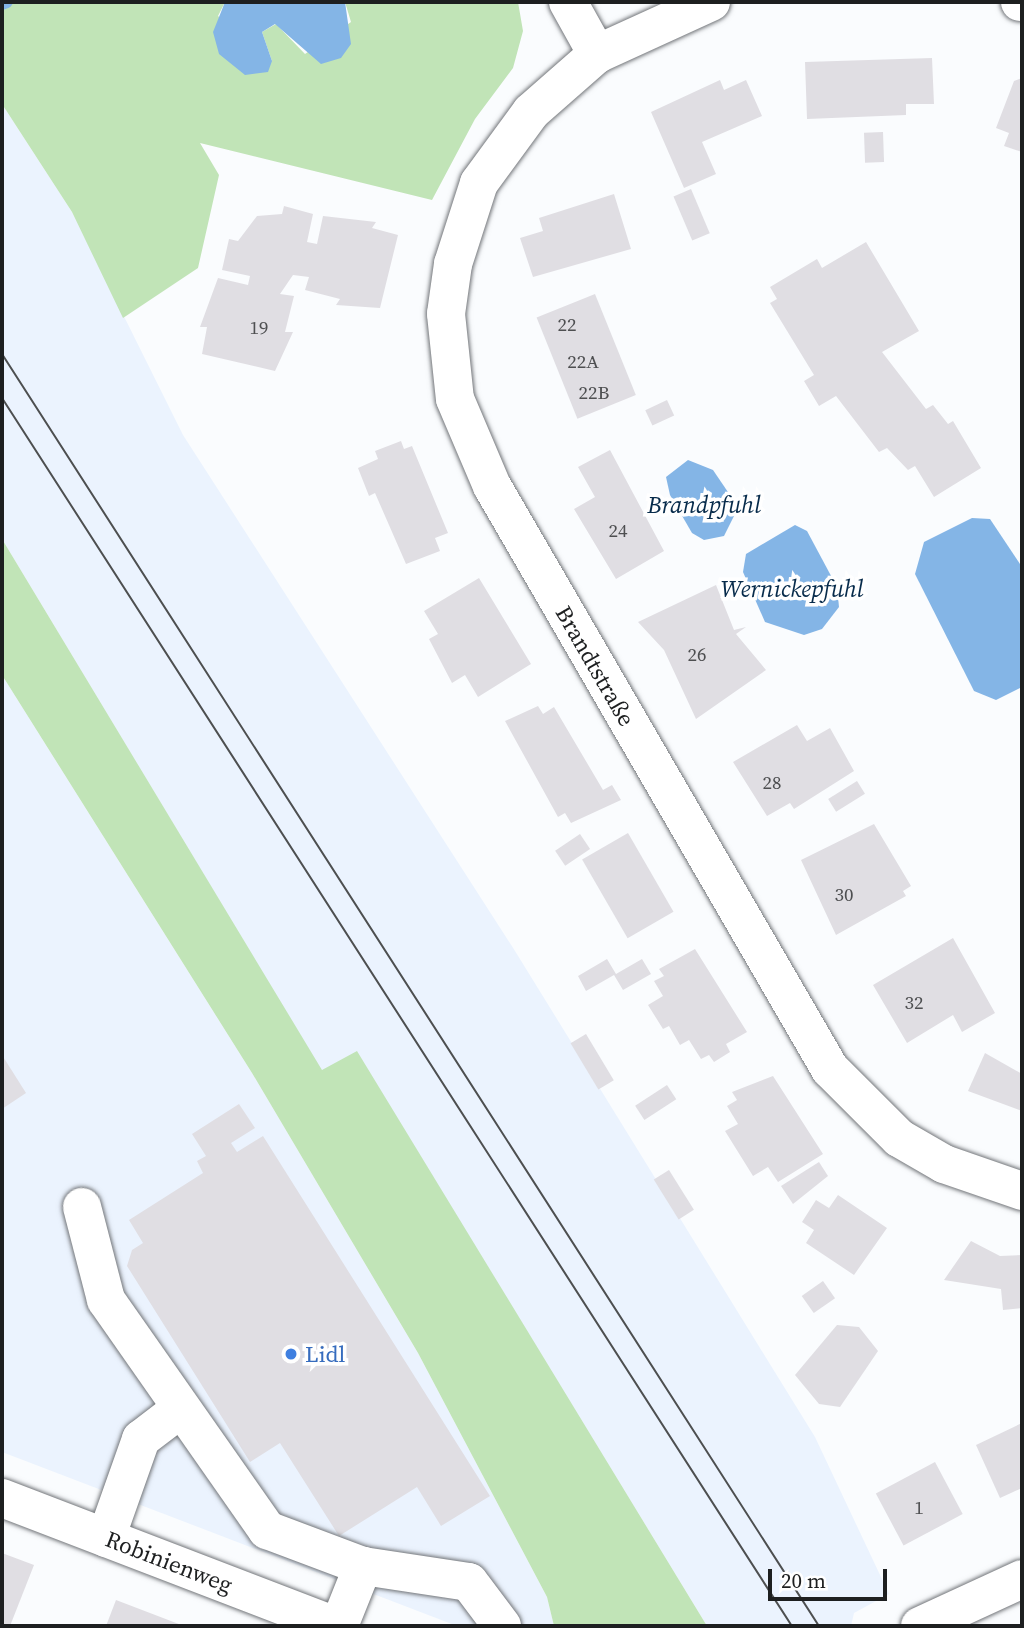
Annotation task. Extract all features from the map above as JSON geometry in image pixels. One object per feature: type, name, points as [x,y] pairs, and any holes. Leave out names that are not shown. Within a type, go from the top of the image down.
[{"type":"street","points":[[568,2],[597,54]]},
{"type":"street","name":"Brandtstraße","points":[[712,2],[597,54],[503,146],[463,224],[446,314],[446,357],[467,432],[492,486],[830,1069],[899,1138],[944,1164],[1022,1191]]},
{"type":"street","points":[[82,1207],[106,1300],[179,1410],[267,1530],[363,1566],[469,1582],[502,1626]]},
{"type":"street","points":[[106,1538],[141,1439],[179,1410]]},
{"type":"street","name":"Robinienweg","points":[[2,1498],[337,1626]]},
{"type":"street","points":[[337,1626],[363,1566]]},
{"type":"street","points":[[920,1626],[1022,1579]]},
{"type":"shaded area","points":[[2,104],[72,212],[183,435],[515,951],[815,1437],[889,1594],[854,1613],[851,1626],[707,1626],[357,1052],[322,1071],[2,539]]},
{"type":"shaded area","points":[[2,675],[252,1073],[418,1353],[547,1597],[554,1626],[457,1626],[2,1452]]},
{"type":"green space","points":[[2,2],[225,2],[218,16],[272,61],[262,32],[276,24],[305,54],[351,22],[345,2],[518,2],[523,31],[513,68],[475,119],[432,200],[200,143],[219,175],[198,268],[123,318],[72,212],[2,104]]},
{"type":"green space","points":[[2,539],[322,1070],[357,1051],[707,1626],[554,1626],[547,1597],[418,1353],[252,1073],[2,675]]},
{"type":"water","points":[[225,2],[345,2],[351,44],[341,58],[321,64],[275,24],[262,32],[272,61],[268,72],[245,75],[219,54],[213,32]]},
{"type":"water","name":"Brandpfuhl","points":[[688,460],[713,470],[732,498],[736,512],[724,536],[704,540],[692,533],[670,495],[666,477]]},
{"type":"water","points":[[972,518],[990,519],[1022,567],[1022,687],[996,700],[974,691],[915,574],[924,542]]},
{"type":"water","name":"Wernickepfuhl","points":[[795,525],[807,531],[837,587],[839,607],[822,629],[804,635],[765,622],[743,572],[746,554]]},
{"type":"building","points":[[932,58],[934,104],[906,104],[906,115],[807,119],[805,62]]},
{"type":"building","points":[[1022,78],[1022,152],[1004,146],[1009,133],[996,128],[1014,81]]},
{"type":"building","points":[[720,80],[724,90],[746,80],[762,116],[702,142],[716,174],[684,188],[651,112]]},
{"type":"building","points":[[883,132],[884,162],[865,163],[864,133]]},
{"type":"building","points":[[691,189],[710,233],[692,241],[674,196]]},
{"type":"building","points":[[614,194],[631,249],[533,277],[520,238],[543,231],[539,218]]},
{"type":"building","points":[[284,206],[313,214],[307,242],[317,244],[323,216],[376,222],[372,228],[398,235],[380,308],[336,305],[340,299],[305,290],[309,277],[293,275],[280,294],[294,296],[285,332],[293,332],[275,371],[202,354],[207,327],[200,327],[218,278],[248,285],[250,276],[222,270],[229,239],[238,241],[257,216],[282,214]]},
{"type":"building","points":[[866,242],[919,331],[882,352],[926,409],[933,405],[948,424],[953,421],[981,468],[934,497],[915,466],[908,470],[887,448],[879,452],[836,396],[819,406],[804,381],[814,375],[770,303],[777,299],[770,287],[817,259],[822,268]]},
{"type":"building","points":[[595,294],[636,395],[577,419],[537,318]]},
{"type":"building","points":[[667,400],[674,415],[652,426],[645,410]]},
{"type":"building","points":[[401,441],[404,449],[412,446],[448,533],[435,538],[440,551],[406,564],[375,493],[369,496],[358,468],[378,459],[375,451]]},
{"type":"building","points":[[610,450],[664,551],[616,579],[574,509],[595,497],[578,467]]},
{"type":"building","points":[[479,578],[531,664],[478,697],[465,675],[452,683],[429,639],[438,634],[424,611]]},
{"type":"building","points":[[716,585],[734,630],[746,627],[736,634],[766,670],[696,719],[664,650],[638,622]]},
{"type":"building","points":[[538,706],[543,714],[554,707],[603,790],[612,785],[621,800],[571,823],[565,813],[558,817],[505,721]]},
{"type":"building","points":[[797,725],[807,741],[830,728],[854,771],[794,809],[790,803],[767,816],[733,762]]},
{"type":"building","points":[[857,781],[865,794],[836,812],[828,799]]},
{"type":"building","points":[[874,824],[911,886],[903,891],[906,896],[836,935],[801,860]]},
{"type":"building","points":[[628,833],[674,912],[628,938],[582,860]]},
{"type":"building","points":[[580,834],[590,849],[565,866],[555,851]]},
{"type":"building","points":[[953,938],[995,1013],[962,1032],[953,1015],[907,1043],[873,985]]},
{"type":"building","points":[[695,949],[747,1032],[726,1044],[730,1052],[714,1062],[709,1055],[701,1059],[689,1040],[680,1045],[669,1026],[663,1029],[648,1005],[663,996],[654,981],[664,976],[659,969]]},
{"type":"building","points":[[607,959],[616,974],[642,959],[651,974],[623,990],[614,975],[586,991],[578,976]]},
{"type":"building","points":[[586,1034],[614,1080],[598,1090],[571,1043]]},
{"type":"building","points":[[985,1053],[1022,1074],[1022,1111],[968,1091]]},
{"type":"building","points":[[2,1055],[26,1093],[2,1109]]},
{"type":"building","points":[[773,1076],[823,1154],[778,1182],[768,1167],[753,1176],[725,1131],[738,1124],[727,1106],[737,1100],[732,1092]]},
{"type":"building","points":[[667,1085],[676,1099],[644,1120],[635,1106]]},
{"type":"building","name":"Lidl","points":[[239,1104],[255,1128],[231,1143],[237,1152],[263,1136],[490,1496],[441,1526],[417,1487],[339,1536],[280,1443],[250,1462],[127,1266],[132,1250],[143,1243],[129,1220],[203,1173],[197,1161],[206,1156],[192,1134]]},
{"type":"building","points":[[819,1162],[828,1176],[793,1204],[781,1186]]},
{"type":"building","points":[[669,1170],[694,1210],[679,1219],[654,1180]]},
{"type":"building","points":[[838,1195],[887,1228],[854,1275],[806,1243],[814,1230],[802,1222],[816,1200],[829,1208]]},
{"type":"building","points":[[971,1241],[1000,1256],[1022,1255],[1022,1308],[1003,1310],[1001,1289],[944,1280]]},
{"type":"building","points":[[823,1281],[835,1298],[814,1313],[802,1296]]},
{"type":"building","points":[[837,1325],[859,1327],[878,1351],[840,1407],[819,1404],[795,1375]]},
{"type":"building","points":[[1022,1423],[1022,1488],[1000,1498],[976,1445]]},
{"type":"building","points":[[935,1462],[963,1514],[904,1546],[876,1493]]},
{"type":"building","points":[[2,1553],[34,1565],[10,1626],[2,1626]]},
{"type":"building","points":[[116,1600],[184,1626],[106,1626]]},
{"type":"waterway","points":[[2,4],[7,2]]},
{"type":"tram line","points":[[2,354],[819,1626]]},
{"type":"tram line","points":[[2,398],[792,1626]]},
{"type":"place","name":"Lidl","points":[[291,1354]]}]
